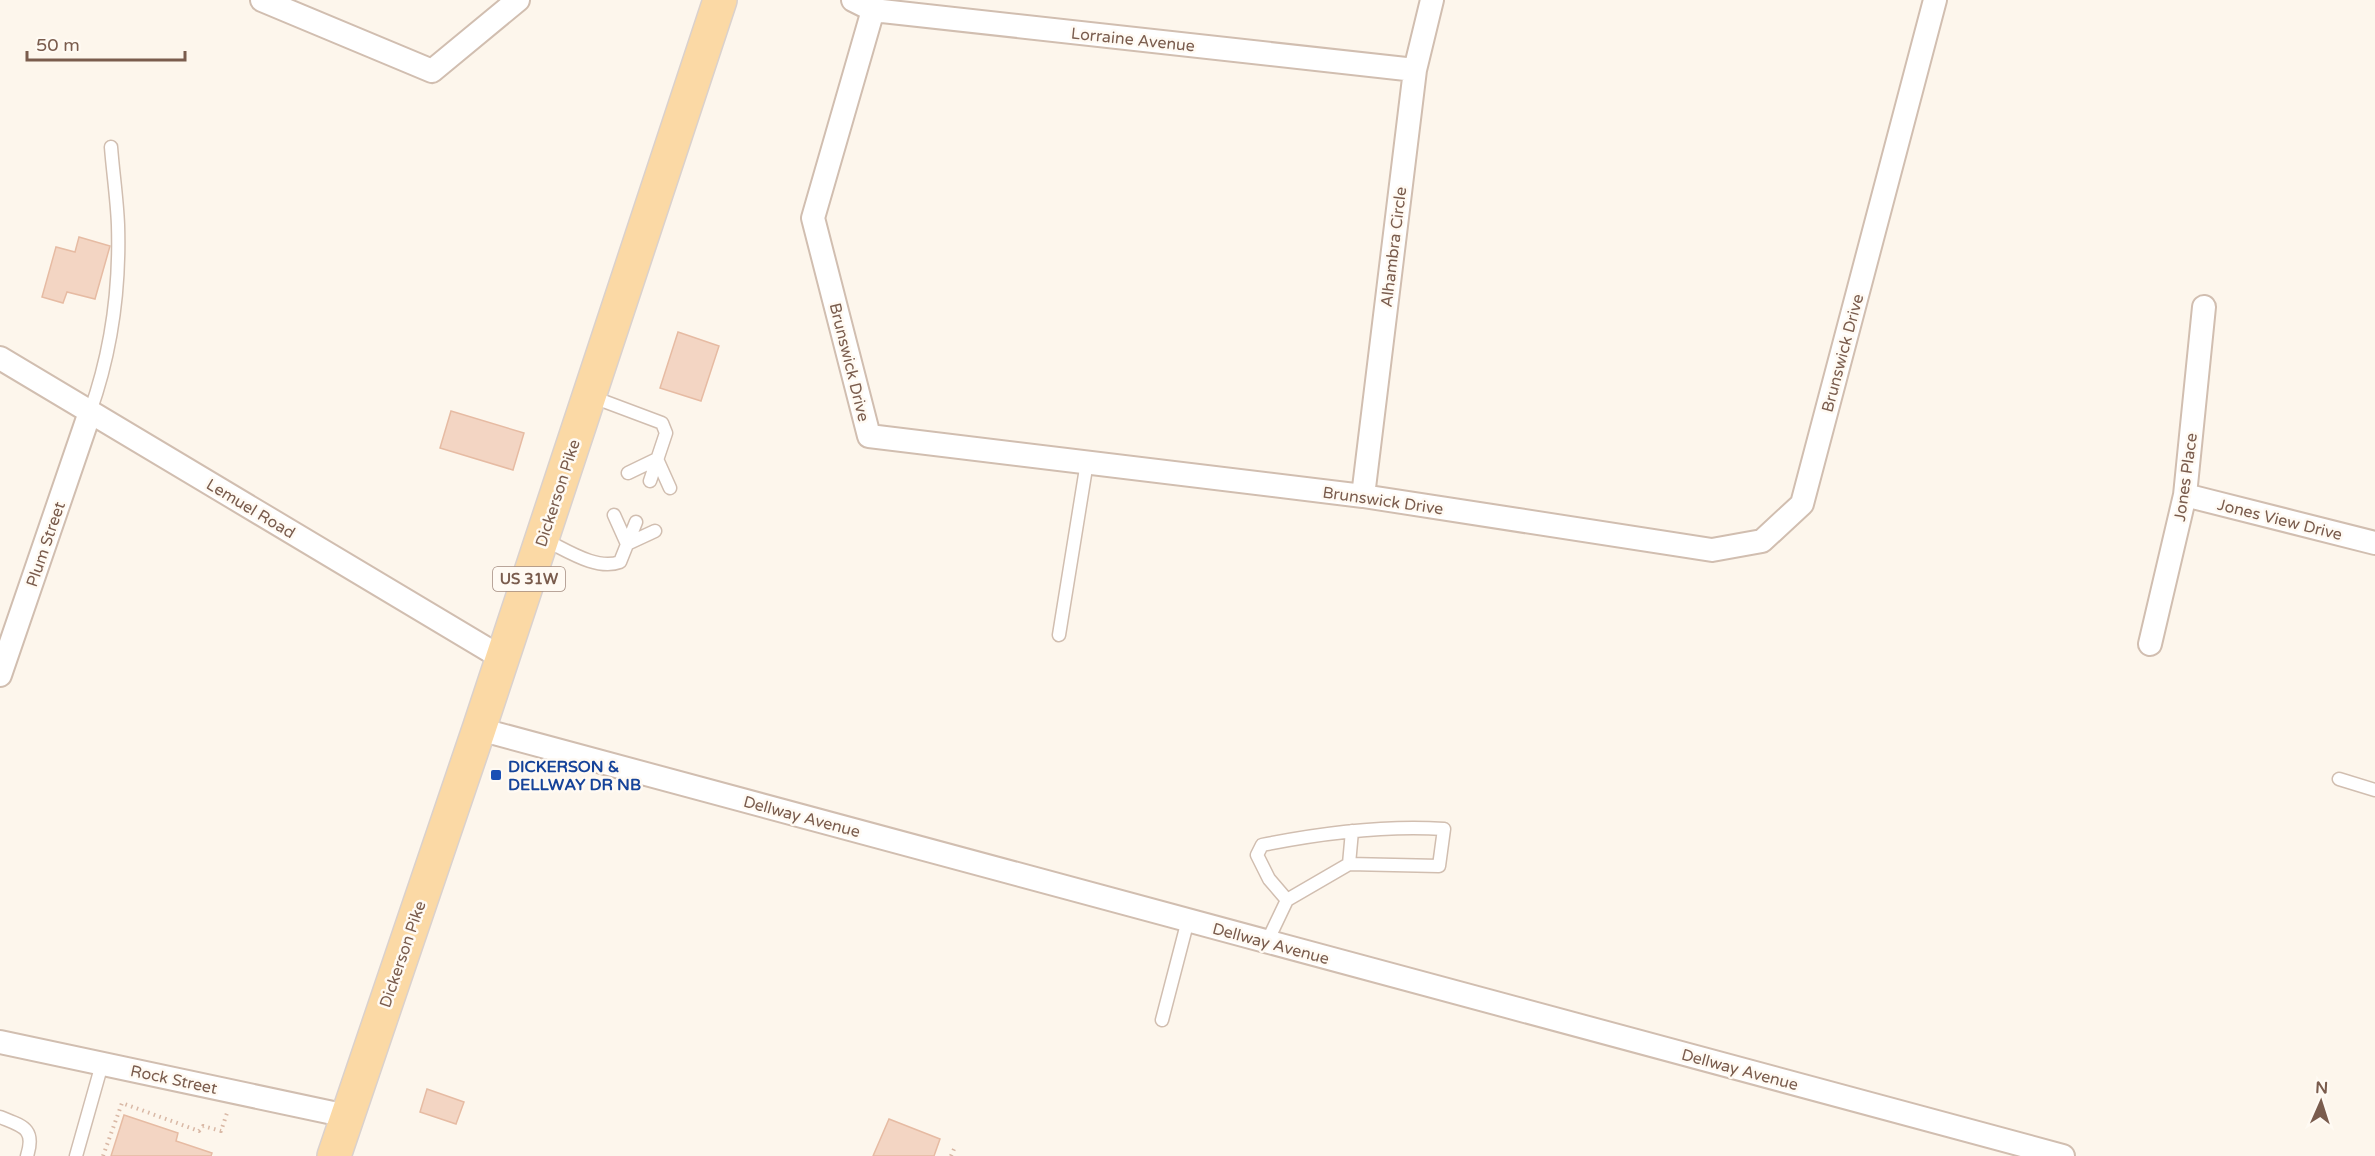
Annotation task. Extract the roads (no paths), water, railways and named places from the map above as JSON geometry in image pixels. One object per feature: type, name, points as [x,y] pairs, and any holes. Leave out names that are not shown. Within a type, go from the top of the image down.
[{"type":"main road","name":"Dickerson Pike","points":[[334,1156],[479,729],[720,0]]},
{"type":"street","points":[[262,0],[432,71],[519,0]]},
{"type":"street","name":"Lorraine Avenue","points":[[853,0],[873,10],[1415,70]]},
{"type":"street","name":"Alhambra Circle","points":[[1363,496],[1415,70],[1432,0]]},
{"type":"street","name":"Brunswick Drive","points":[[873,10],[813,218],[869,436],[1363,496],[1712,550],[1762,541],[1802,504],[1935,0]]},
{"type":"street","name":"Jones Place","points":[[2150,644],[2185,495],[2204,307]]},
{"type":"street","name":"Lemuel Road","points":[[0,358],[502,658]]},
{"type":"street","name":"Plum Street","points":[[0,675],[90,412]]},
{"type":"street","name":"Jones View Drive","points":[[2185,495],[2375,543]]},
{"type":"street","name":"Dellway Avenue","points":[[479,729],[2063,1156]]},
{"type":"street","name":"Rock Street","points":[[0,1042],[347,1116]]},
{"type":"lane","points":[[90,412],[107,357],[115,309],[118,226],[111,147]]},
{"type":"lane","points":[[589,395],[662,423],[666,433],[650,480]]},
{"type":"lane","points":[[628,473],[657,459]]},
{"type":"lane","points":[[657,459],[670,488]]},
{"type":"lane","points":[[1059,635],[1087,462]]},
{"type":"lane","points":[[614,515],[627,544]]},
{"type":"lane","points":[[542,539],[589,560],[609,566],[620,562],[636,522]]},
{"type":"lane","points":[[627,544],[656,531]]},
{"type":"lane","points":[[2339,779],[2375,790]]},
{"type":"lane","points":[[1267,942],[1287,900],[1349,864],[1439,866],[1444,829],[1406,826],[1305,836],[1262,844],[1257,855],[1269,879],[1287,900]]},
{"type":"lane","points":[[1349,864],[1352,831]]},
{"type":"lane","points":[[1162,1020],[1188,920]]},
{"type":"lane","points":[[76,1156],[102,1064]]},
{"type":"lane","points":[[0,1117],[24,1126],[29,1133],[27,1156]]},
{"type":"place","name":"DICKERSON & DELLWAY DR NB","points":[[496,775]]}]
